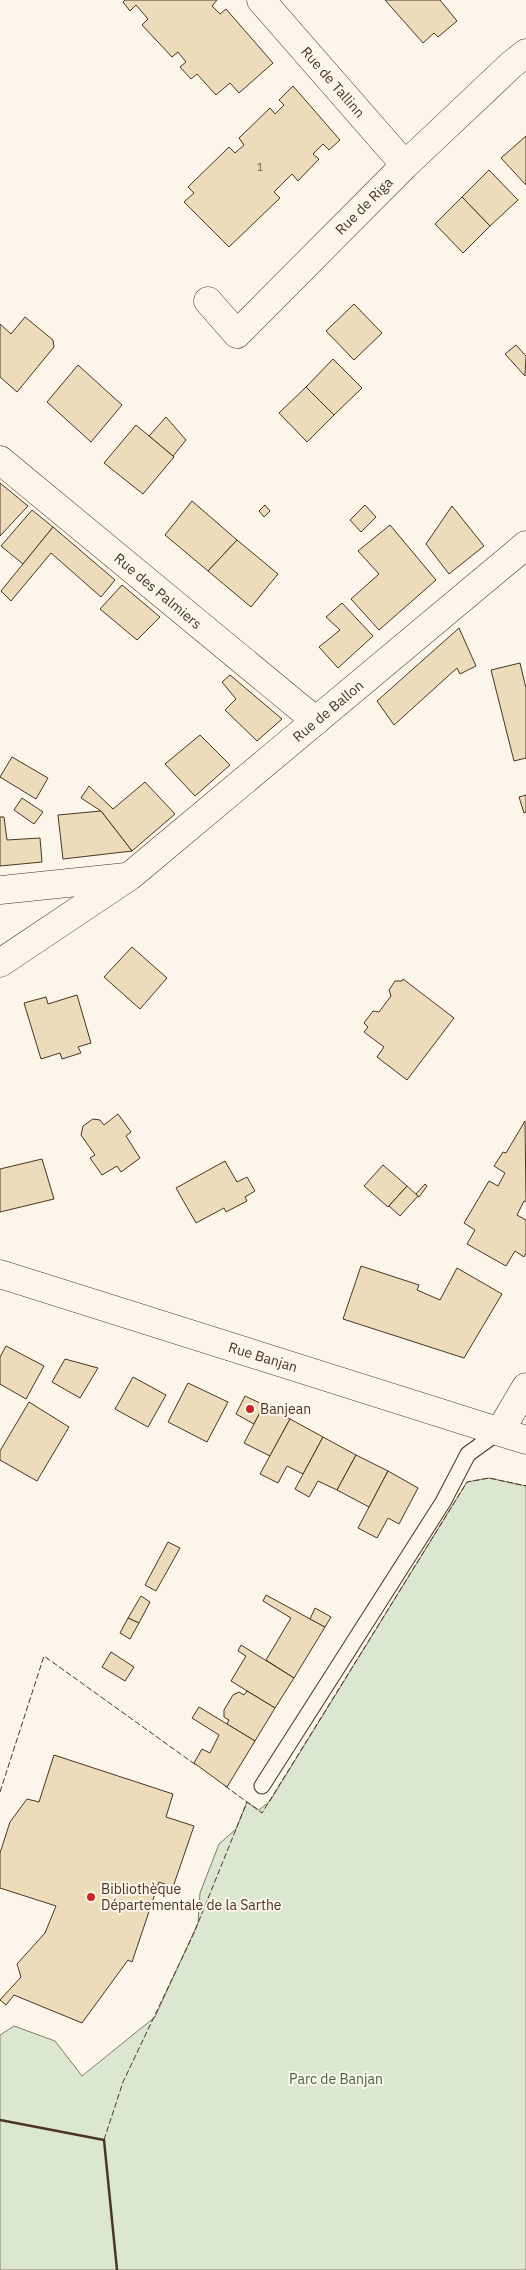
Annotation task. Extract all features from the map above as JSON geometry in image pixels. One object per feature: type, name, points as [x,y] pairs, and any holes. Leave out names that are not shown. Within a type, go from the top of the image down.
[{"type":"street","name":"Rue de Tallinn","points":[[262,0],[405,165]]},
{"type":"street","name":"Rue de Riga","points":[[208,302],[237,334],[405,165],[511,64],[526,53]]},
{"type":"street","name":"Rue des Palmiers","points":[[0,460],[316,721]]},
{"type":"street","name":"Rue de Ballon","points":[[0,963],[130,876],[526,545]]},
{"type":"street","points":[[0,890],[130,876]]},
{"type":"street","name":"Rue Banjan","points":[[0,1274],[526,1440]]},
{"type":"street","points":[[500,1431],[526,1387]]},
{"type":"lane","points":[[262,1786],[443,1502],[468,1454],[500,1431]]},
{"type":"green space","name":"Parc de Banjan","points":[[489,1478],[526,1486],[526,2270],[0,2270],[0,2035],[14,2026],[55,2041],[82,2076],[155,2017],[198,1923],[200,1893],[219,1844],[236,1829],[247,1802],[259,1810],[270,1801],[467,1482]]},
{"type":"building","points":[[125,0],[217,0],[212,6],[220,14],[226,9],[273,63],[239,93],[230,83],[216,95],[197,74],[191,79],[180,67],[186,62],[178,52],[172,57],[142,25],[148,19],[136,5],[130,11],[123,2]]},
{"type":"building","points":[[385,0],[440,0],[457,21],[438,37],[434,33],[423,43]]},
{"type":"building","points":[[293,86],[340,140],[329,150],[323,144],[313,154],[319,159],[298,181],[292,174],[274,192],[280,198],[229,247],[184,202],[194,193],[188,187],[229,147],[235,153],[244,145],[239,138],[270,108],[275,114],[284,105],[279,100]]},
{"type":"building","points":[[526,136],[526,185],[501,158]]},
{"type":"building","points":[[489,170],[518,200],[490,226],[462,197]]},
{"type":"building","points":[[462,197],[490,226],[463,253],[435,224]]},
{"type":"building","points":[[354,304],[382,333],[354,360],[326,331]]},
{"type":"building","points":[[25,317],[53,340],[54,347],[17,392],[0,377],[0,324],[11,334]]},
{"type":"building","points":[[516,345],[526,356],[525,376],[505,354]]},
{"type":"building","points":[[333,359],[362,388],[334,415],[306,387]]},
{"type":"building","points":[[78,365],[122,405],[91,442],[47,402]]},
{"type":"building","points":[[306,387],[334,415],[307,442],[279,413]]},
{"type":"building","points":[[166,417],[186,440],[173,456],[149,436]]},
{"type":"building","points":[[136,425],[174,457],[143,494],[104,463]]},
{"type":"building","points":[[0,483],[28,506],[0,536]]},
{"type":"building","points":[[192,501],[237,540],[208,571],[165,535]]},
{"type":"building","points":[[265,505],[270,511],[264,517],[259,511]]},
{"type":"building","points":[[365,505],[376,517],[361,532],[350,520]]},
{"type":"building","points":[[452,506],[484,546],[449,574],[426,544]]},
{"type":"building","points":[[32,510],[53,527],[23,564],[1,546]]},
{"type":"building","points":[[390,525],[436,580],[379,630],[351,599],[379,574],[358,551]]},
{"type":"building","points":[[53,527],[115,580],[101,597],[51,553],[11,601],[1,591]]},
{"type":"building","points":[[237,540],[278,574],[251,607],[208,571]]},
{"type":"building","points":[[122,585],[160,617],[137,640],[100,609]]},
{"type":"building","points":[[342,603],[373,636],[338,668],[319,647],[340,630],[326,617]]},
{"type":"building","points":[[459,628],[476,666],[460,674],[457,668],[394,725],[377,701]]},
{"type":"building","points":[[520,663],[526,688],[526,758],[514,761],[491,670]]},
{"type":"building","points":[[230,675],[282,719],[257,741],[225,710],[236,699],[222,682]]},
{"type":"building","points":[[200,735],[230,765],[195,796],[165,764]]},
{"type":"building","points":[[12,757],[48,778],[36,799],[0,777]]},
{"type":"building","points":[[145,782],[175,814],[132,851],[101,811],[81,798],[89,786],[113,809]]},
{"type":"building","points":[[526,795],[526,812],[524,813],[519,797]]},
{"type":"building","points":[[22,798],[43,812],[34,824],[14,810]]},
{"type":"building","points":[[101,811],[132,851],[63,859],[58,815]]},
{"type":"building","points":[[0,817],[4,817],[7,840],[40,838],[42,862],[0,866]]},
{"type":"building","points":[[132,947],[167,978],[140,1009],[104,977]]},
{"type":"building","points":[[403,979],[454,1018],[407,1080],[377,1057],[384,1047],[364,1032],[368,1027],[364,1023],[373,1011],[379,1012],[391,996],[389,990],[395,981],[402,981]]},
{"type":"building","points":[[77,995],[91,1043],[78,1047],[81,1053],[62,1059],[60,1053],[41,1059],[24,1003],[46,997],[48,1004]]},
{"type":"building","points":[[118,1114],[131,1132],[126,1136],[140,1158],[121,1172],[117,1166],[102,1175],[90,1158],[95,1155],[81,1135],[83,1126],[93,1119],[100,1120],[104,1125]]},
{"type":"building","points":[[525,1121],[526,1202],[524,1201],[517,1215],[526,1220],[526,1253],[524,1257],[515,1251],[506,1266],[467,1244],[475,1230],[464,1223],[489,1181],[498,1186],[505,1173],[494,1166],[503,1152],[506,1153]]},
{"type":"building","points":[[42,1159],[54,1199],[0,1212],[0,1169]]},
{"type":"building","points":[[225,1161],[237,1182],[247,1177],[255,1191],[245,1197],[247,1201],[226,1212],[224,1208],[196,1223],[176,1188]]},
{"type":"building","points":[[383,1165],[407,1186],[388,1207],[364,1186]]},
{"type":"building","points":[[425,1184],[427,1186],[419,1197],[416,1194]]},
{"type":"building","points":[[407,1186],[418,1196],[400,1216],[389,1206]]},
{"type":"building","points":[[361,1266],[419,1285],[417,1290],[440,1300],[457,1268],[502,1294],[464,1358],[343,1319]]},
{"type":"building","points":[[6,1346],[44,1366],[26,1399],[0,1384],[0,1357]]},
{"type":"building","points":[[65,1359],[98,1368],[80,1398],[52,1382]]},
{"type":"building","points":[[133,1377],[166,1395],[148,1427],[115,1409]]},
{"type":"building","points":[[188,1383],[228,1402],[207,1442],[168,1422]]},
{"type":"building","name":"Banjean","points":[[245,1396],[264,1405],[254,1424],[236,1414]]},
{"type":"building","points":[[29,1402],[69,1427],[37,1481],[0,1460],[0,1451]]},
{"type":"building","points":[[264,1405],[290,1419],[270,1456],[244,1443]]},
{"type":"building","points":[[290,1419],[323,1437],[303,1474],[287,1466],[278,1483],[260,1474]]},
{"type":"building","points":[[323,1437],[356,1455],[337,1490],[318,1481],[309,1497],[295,1489]]},
{"type":"building","points":[[356,1455],[388,1471],[369,1507],[337,1490]]},
{"type":"building","points":[[388,1471],[418,1488],[399,1524],[388,1518],[377,1538],[358,1528]]},
{"type":"building","points":[[168,1542],[180,1548],[156,1591],[145,1585]]},
{"type":"building","points":[[266,1595],[325,1627],[294,1678],[266,1660],[291,1618],[263,1601]]},
{"type":"building","points":[[141,1596],[150,1602],[139,1623],[128,1618]]},
{"type":"building","points":[[315,1608],[331,1617],[325,1627],[310,1619]]},
{"type":"building","points":[[128,1618],[139,1623],[130,1639],[120,1633]]},
{"type":"building","points":[[241,1645],[294,1678],[275,1708],[231,1681],[246,1656],[238,1651]]},
{"type":"building","points":[[111,1652],[134,1667],[125,1681],[102,1667]]},
{"type":"building","points":[[247,1691],[275,1708],[255,1741],[227,1724],[229,1720],[224,1717],[224,1710],[233,1695],[239,1692],[244,1695]]},
{"type":"building","points":[[199,1707],[255,1741],[227,1787],[194,1763],[202,1749],[210,1753],[219,1735],[192,1718]]},
{"type":"building","name":"Bibliothèque Départementale de la Sarthe","points":[[54,1755],[173,1794],[166,1817],[194,1826],[173,1887],[159,1882],[132,1962],[128,1960],[82,2023],[14,1995],[6,2005],[0,2000],[21,1977],[17,1964],[45,1933],[56,1906],[0,1888],[0,1853],[10,1822],[27,1799],[39,1802]]},
{"type":"fence","points":[[104,2140],[123,2082],[194,1933],[247,1802],[262,1813],[467,1482],[489,1478],[526,1486]]},
{"type":"fence","points":[[0,1792],[44,1656],[196,1765]]},
{"type":"fence","points":[[225,1786],[247,1802]]},
{"type":"wall","points":[[0,2120],[104,2140],[117,2270]]},
{"type":"place","name":"Banjean","points":[[250,1409]]},
{"type":"place","name":"Bibliothèque Départementale de la Sarthe","points":[[91,1897]]}]
